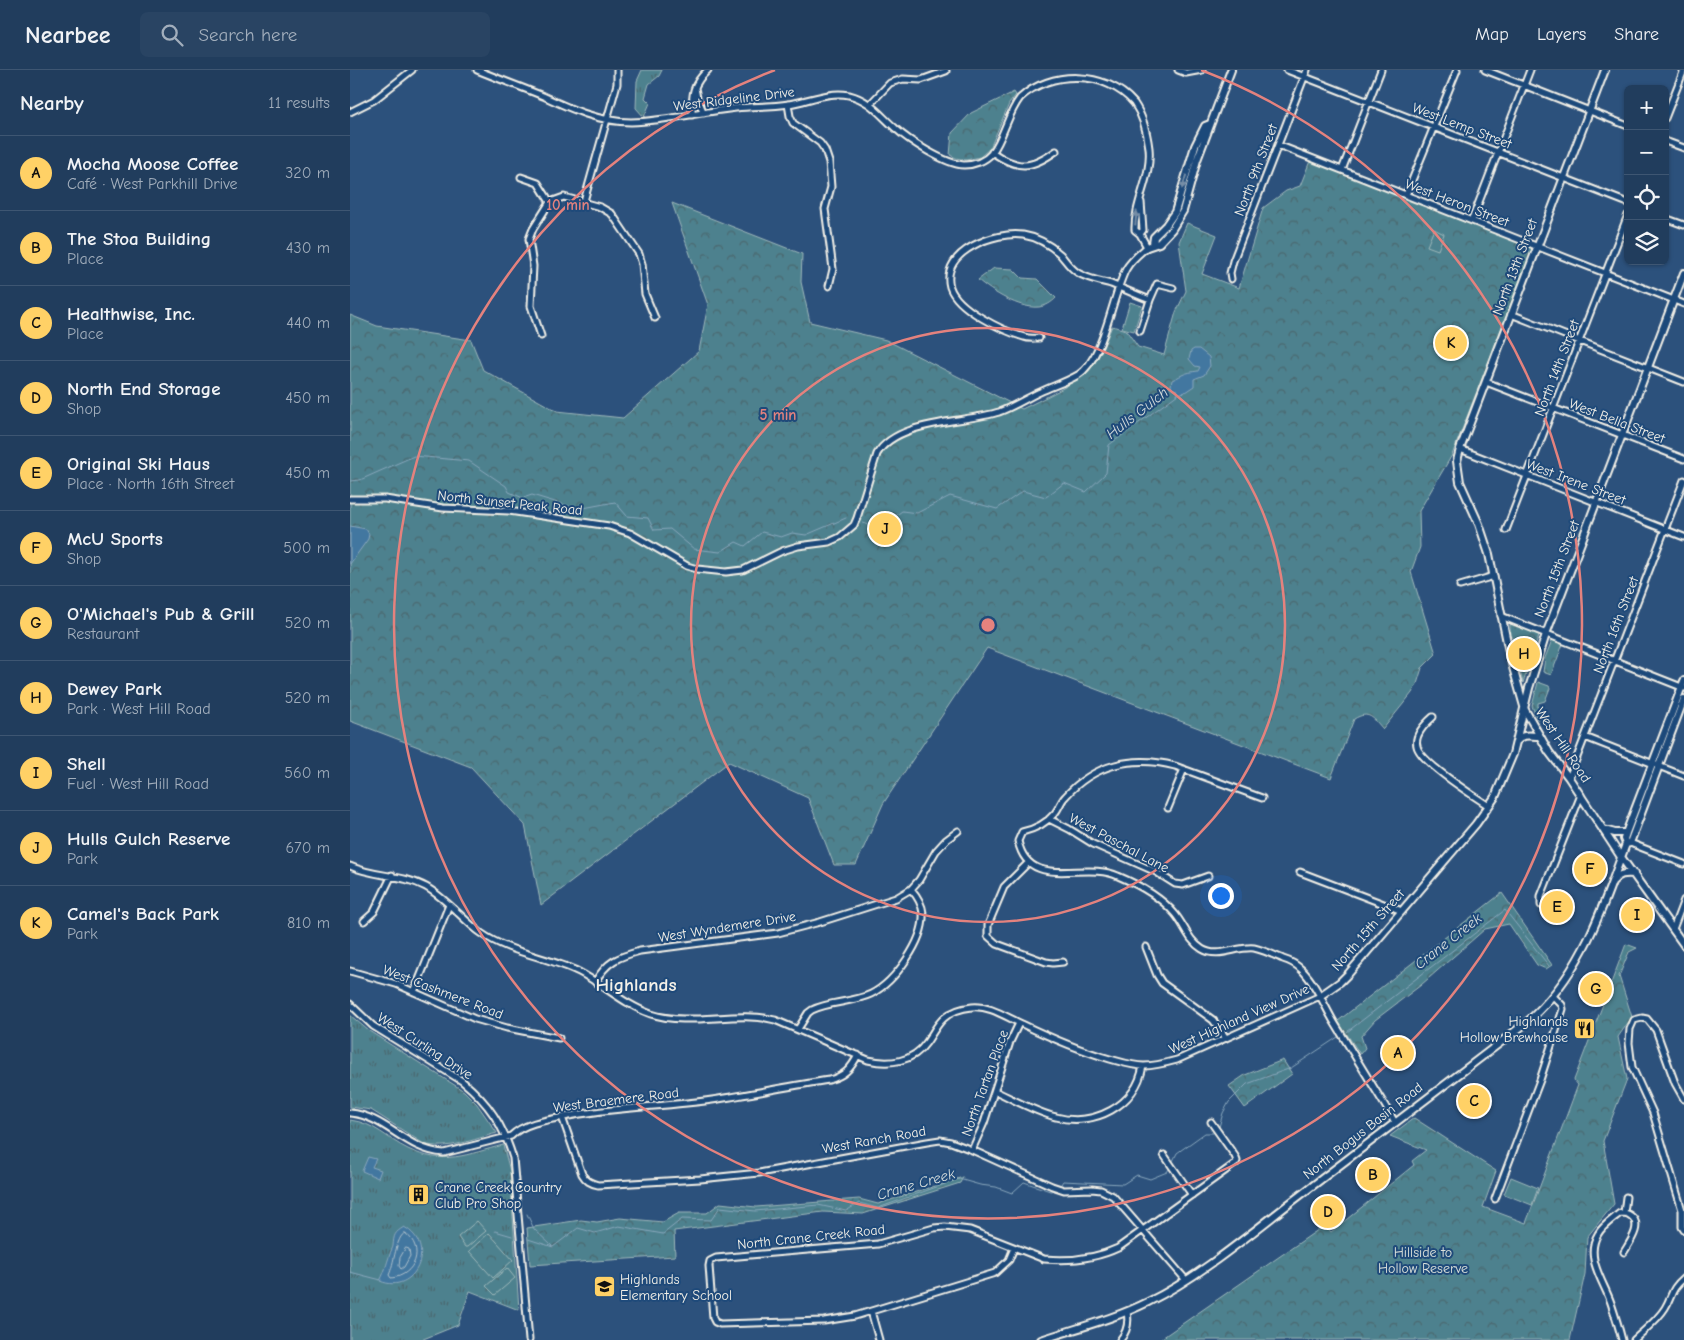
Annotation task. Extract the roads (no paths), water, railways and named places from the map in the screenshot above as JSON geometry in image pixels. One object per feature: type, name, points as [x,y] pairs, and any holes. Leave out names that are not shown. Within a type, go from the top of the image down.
[{"type":"street","points":[[350,112],[374,100],[412,70]]},
{"type":"street","points":[[584,201],[617,84],[616,70]]},
{"type":"street","points":[[692,115],[695,101],[693,91],[698,81],[708,70]]},
{"type":"street","points":[[1178,70],[1186,73],[1202,70]]},
{"type":"street","points":[[1056,151],[1041,161],[1025,165],[1009,162],[992,152],[1012,109],[1028,89],[1046,78],[1073,72],[1092,74],[1108,80],[1126,93],[1139,110],[1146,130],[1150,151],[1141,202],[1143,230],[1140,234],[1150,245],[1154,237],[1175,212],[1195,146],[1205,126],[1210,124],[1231,70]]},
{"type":"street","name":"West Lemp Street","points":[[1287,70],[1624,201]]},
{"type":"street","name":"North 9th Street","points":[[1231,279],[1230,273],[1233,261],[1307,70]]},
{"type":"street","points":[[1342,170],[1381,70]]},
{"type":"street","points":[[1406,195],[1456,70]]},
{"type":"street","points":[[1485,70],[1624,124]]},
{"type":"street","points":[[1472,220],[1530,70]]},
{"type":"street","name":"North 13th Street","points":[[1458,476],[1457,461],[1460,449],[1536,246],[1605,70]]},
{"type":"street","points":[[1669,108],[1684,70]]},
{"type":"street","name":"West Ridgeline Drive","points":[[481,71],[573,110],[606,119],[630,122],[737,108],[788,104],[827,94],[843,94],[861,99],[870,104],[909,139],[949,162],[973,164],[987,158],[992,152]]},
{"type":"street","points":[[870,104],[890,83],[903,80],[921,80],[946,71]]},
{"type":"street","points":[[695,101],[704,113]]},
{"type":"street","points":[[788,104],[793,123],[820,143],[825,150],[829,162],[831,187],[825,209],[833,269],[829,286]]},
{"type":"street","points":[[1669,142],[1684,148]]},
{"type":"street","name":"West Heron Street","points":[[1278,145],[1684,304]]},
{"type":"street","points":[[522,177],[538,183],[550,202]]},
{"type":"street","points":[[541,336],[531,306],[533,266],[529,239],[550,202],[564,197],[584,201],[607,210],[633,243],[642,264],[645,294],[655,318]]},
{"type":"street","points":[[1669,219],[1684,225]]},
{"type":"street","name":"North 14th Street","points":[[1506,530],[1626,220]]},
{"type":"street","points":[[1039,338],[1026,338],[1000,328],[972,311],[955,297],[950,286],[950,275],[952,266],[957,258],[970,247],[987,238],[1000,235],[1024,235],[1036,238],[1048,245],[1077,273],[1150,300]]},
{"type":"street","name":"North Sunset Peak Road","points":[[350,500],[385,499],[422,506],[509,511],[594,523],[625,531],[674,560],[696,569],[726,572],[743,570],[782,551],[840,538],[854,525],[877,454],[883,445],[894,437],[906,431],[929,425],[962,421],[1000,412],[1080,374],[1094,357],[1101,342],[1118,288],[1132,260],[1150,245]]},
{"type":"street","name":"North 15th Street","points":[[1320,996],[1350,973],[1476,824],[1489,806],[1506,775],[1532,675],[1546,634],[1684,273]]},
{"type":"street","points":[[1140,331],[1157,284],[1173,288]]},
{"type":"street","points":[[1511,314],[1684,382]]},
{"type":"street","name":"West Bella Street","points":[[1486,382],[1684,459]]},
{"type":"street","name":"West Irene Street","points":[[1460,449],[1684,537]]},
{"type":"street","name":"West Hill Road","points":[[1458,476],[1478,524],[1494,576],[1510,657],[1524,710],[1539,736],[1581,795],[1621,857],[1684,945]]},
{"type":"street","name":"North 16th Street","points":[[1569,778],[1684,480]]},
{"type":"street","points":[[1460,586],[1494,576]]},
{"type":"street","points":[[1501,616],[1614,661],[1683,685],[1655,765]]},
{"type":"street","points":[[1684,699],[1624,839],[1628,844],[1684,864]]},
{"type":"street","points":[[1433,717],[1417,737],[1416,745],[1418,751],[1444,774],[1489,806]]},
{"type":"street","points":[[1516,742],[1527,734],[1539,736]]},
{"type":"street","points":[[1585,737],[1684,776]]},
{"type":"street","points":[[1262,798],[1160,762],[1132,761],[1113,765],[1095,772],[1081,782],[1066,796],[1049,819],[1039,826],[1022,832],[1018,841],[1019,849],[1028,863],[1038,869],[1050,871],[1098,871],[1115,874],[1128,880],[1163,902],[1180,920],[1190,939],[1204,951],[1222,953],[1254,948],[1301,969],[1320,996],[1395,1122]]},
{"type":"street","name":"North Bogus Basin Road","points":[[1041,1340],[1127,1312],[1150,1302],[1186,1280],[1253,1232],[1526,1022],[1553,996],[1571,972],[1586,946],[1621,857],[1628,844],[1655,765]]},
{"type":"street","points":[[1168,808],[1184,770]]},
{"type":"street","points":[[1540,905],[1541,896],[1581,795]]},
{"type":"street","name":"West Paschal Lane","points":[[1049,819],[1092,844],[1156,872],[1174,884],[1183,885],[1208,876]]},
{"type":"street","points":[[1604,830],[1626,833]]},
{"type":"street","name":"West Wyndemere Drive","points":[[595,982],[608,965],[619,956],[640,951],[778,932],[820,922],[896,898],[911,889],[924,872],[936,851],[958,831]]},
{"type":"street","points":[[1028,863],[1004,887],[988,925],[988,936],[997,944],[1046,962],[1063,962]]},
{"type":"street","name":"West Highland View Drive","points":[[350,866],[359,870],[408,879],[425,887],[492,939],[505,946],[555,961],[595,982],[637,1008],[662,1016],[683,1019],[760,1016],[798,1029],[879,1063],[892,1063],[905,1060],[914,1055],[923,1047],[944,1017],[962,1008],[974,1006],[986,1008],[1086,1052],[1127,1064],[1142,1066],[1160,1064],[1177,1060],[1320,996]]},
{"type":"street","points":[[1300,872],[1402,911]]},
{"type":"street","points":[[1610,884],[1617,876],[1623,873],[1634,874]]},
{"type":"street","points":[[364,921],[374,912],[392,875]]},
{"type":"street","points":[[798,1029],[812,1010],[871,993],[885,985],[896,974],[912,948],[922,923],[923,913],[921,904],[911,889]]},
{"type":"street","points":[[1673,929],[1684,900]]},
{"type":"street","points":[[414,992],[449,905]]},
{"type":"street","points":[[1146,947],[1156,975],[1162,983],[1213,1020],[1226,1038]]},
{"type":"street","name":"West Cashmere Road","points":[[350,972],[375,978],[414,992],[475,1019],[507,1028],[559,1038]]},
{"type":"street","points":[[1495,1199],[1540,1080],[1563,1009],[1562,1005],[1553,996]]},
{"type":"street","name":"West Curling Drive","points":[[350,1004],[373,1026],[462,1081],[474,1091],[497,1118],[506,1136],[513,1158],[516,1178],[529,1340]]},
{"type":"street","points":[[1684,1099],[1675,1083],[1656,1030],[1647,1019],[1634,1020],[1630,1029],[1628,1043],[1632,1067],[1653,1113],[1682,1210],[1682,1227],[1684,1230]]},
{"type":"street","name":"North Tartan Place","points":[[972,1150],[996,1091],[1010,1042],[1019,1023]]},
{"type":"street","name":"West Braemere Road","points":[[350,1113],[366,1116],[418,1148],[434,1152],[450,1152],[511,1136],[516,1131],[532,1124],[562,1117],[632,1107],[711,1100],[829,1080],[847,1072],[858,1055]]},
{"type":"street","points":[[996,1091],[1044,1114],[1075,1120],[1110,1111],[1125,1101],[1139,1082],[1142,1066]]},
{"type":"street","name":"West Ranch Road","points":[[562,1117],[582,1174],[591,1183],[598,1184],[700,1179],[759,1173],[927,1142],[940,1140],[951,1142],[1064,1190],[1092,1188],[1114,1196],[1186,1280]]},
{"type":"street","name":"North Crane Creek Road","points":[[871,1311],[855,1316],[824,1321],[720,1324],[715,1322],[713,1318],[710,1261],[716,1258],[878,1244],[934,1228],[945,1227],[970,1230],[1044,1259],[1084,1258],[1110,1252],[1237,1161],[1210,1122]]},
{"type":"street","points":[[1164,1155],[1192,1195]]},
{"type":"street","points":[[1624,1212],[1626,1197]]},
{"type":"street","points":[[1624,1212],[1634,1218],[1636,1223],[1636,1228],[1624,1252]]},
{"type":"street","points":[[1622,1340],[1611,1302],[1598,1276],[1594,1246],[1598,1232],[1620,1213],[1624,1212]]},
{"type":"street","points":[[879,1340],[871,1311],[995,1273],[1009,1260],[1014,1248]]},
{"type":"street","points":[[1634,1340],[1658,1317],[1665,1308],[1672,1291],[1684,1278]]},
{"type":"street","points":[[1120,1340],[1125,1333],[1127,1312]]},
{"type":"water","points":[[1199,349],[1209,357],[1210,366],[1204,375],[1194,379],[1194,386],[1178,394],[1177,390],[1172,389],[1172,380],[1187,373],[1198,371],[1200,367],[1195,366],[1189,359],[1191,351]]},
{"type":"water","points":[[350,526],[366,529],[369,534],[368,539],[350,564]]},
{"type":"water","points":[[368,1157],[376,1159],[372,1167],[381,1170],[378,1178],[362,1171]]},
{"type":"water","points":[[404,1227],[414,1235],[420,1245],[421,1256],[418,1266],[412,1275],[403,1281],[392,1284],[380,1281],[393,1247],[395,1235]]},
{"type":"waterway","name":"Hulls Gulch","points":[[863,523],[879,528],[902,511],[917,513],[950,496],[997,509],[1023,491],[1046,497],[1064,483],[1086,492],[1106,473],[1109,445],[1178,394]]},
{"type":"waterway","name":"Hulls Gulch","points":[[350,481],[360,480],[414,456],[469,461],[506,486],[509,492],[523,498],[532,495],[578,509],[615,502],[627,516],[648,518],[654,530],[670,529],[694,549],[720,552],[736,542],[745,546],[762,532],[781,537],[792,533],[806,535],[846,518]]},
{"type":"waterway","name":"Crane Creek","points":[[1347,1032],[1505,910],[1549,966]]},
{"type":"waterway","name":"Crane Creek","points":[[1219,1127],[1229,1102],[1247,1084],[1291,1068],[1338,1037]]},
{"type":"waterway","name":"Crane Creek","points":[[1173,1161],[1177,1153],[1205,1133],[1213,1133]]},
{"type":"waterway","name":"Crane Creek","points":[[1061,1184],[1063,1181],[1123,1184],[1137,1175],[1150,1179],[1167,1172],[1169,1169]]},
{"type":"waterway","name":"Crane Creek","points":[[528,1239],[553,1247],[578,1228],[595,1233],[619,1226],[663,1234],[682,1219],[711,1220],[720,1207],[755,1211],[818,1205],[846,1211],[859,1203],[878,1208],[959,1179],[996,1187],[1012,1193],[1024,1182],[1050,1191],[1056,1190]]},
{"type":"waterway","points":[[527,1214],[534,1229],[552,1246]]},
{"type":"waterway","name":"Crane Creek","points":[[495,1231],[512,1236]]},
{"type":"waterway","name":"Crane Creek","points":[[350,1272],[381,1280]]},
{"type":"place","name":"Camel's Back Park","points":[[1451,343]]},
{"type":"place","name":"Hulls Gulch Reserve","points":[[885,529]]},
{"type":"place","name":"Dewey Park","points":[[1524,654]]},
{"type":"place","name":"McU Sports","points":[[1590,869]]},
{"type":"place","name":"Original Ski Haus","points":[[1557,907]]},
{"type":"place","name":"Shell","points":[[1637,915]]},
{"type":"place","name":"O'Michael's Pub & Grill","points":[[1596,989]]},
{"type":"place","name":"Highlands Hollow Brewhouse","points":[[1584,1029]]},
{"type":"place","name":"Mocha Moose Coffee","points":[[1398,1053]]},
{"type":"place","name":"Healthwise, Inc.","points":[[1474,1101]]},
{"type":"place","name":"The Stoa Building","points":[[1373,1175]]},
{"type":"place","name":"Crane Creek Country Club Pro Shop","points":[[419,1195]]},
{"type":"place","name":"North End Storage","points":[[1328,1212]]},
{"type":"place","name":"Highlands Elementary School","points":[[604,1287]]},
{"type":"district","name":"Highlands","points":[[636,985]]},
{"type":"park label","name":"Hillside to Hollow Reserve","points":[[1423,1260]]}]
